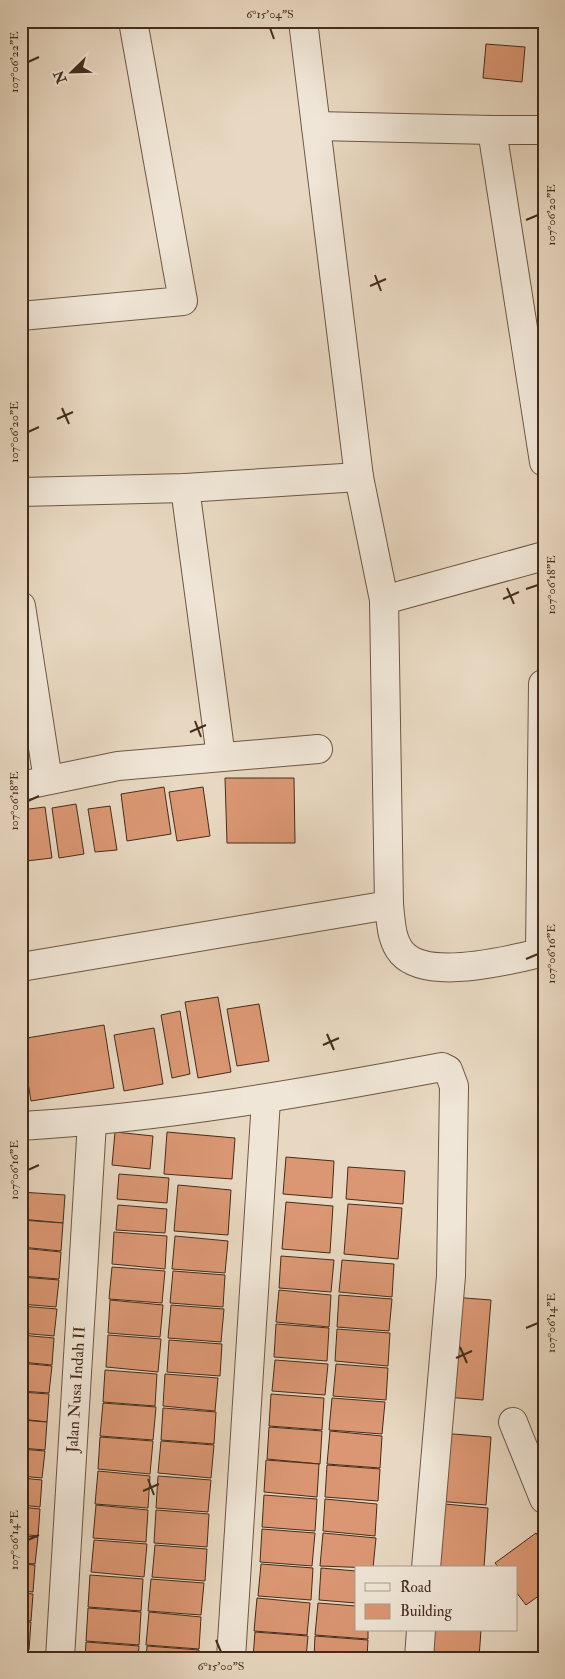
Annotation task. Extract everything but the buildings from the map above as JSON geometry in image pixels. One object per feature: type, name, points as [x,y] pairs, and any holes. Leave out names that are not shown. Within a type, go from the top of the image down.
[{"type":"street","points":[[22,314],[183,301],[133,21]]},
{"type":"street","points":[[303,21],[359,477],[384,600],[389,906],[393,936],[401,952],[410,961],[430,966],[465,968],[500,963],[542,953],[543,684]]},
{"type":"street","points":[[316,126],[544,130]]},
{"type":"street","points":[[492,130],[544,462]]},
{"type":"street","points":[[21,492],[185,488],[359,477]]},
{"type":"street","points":[[185,488],[221,757]]},
{"type":"street","points":[[384,600],[544,556]]},
{"type":"street","points":[[21,606],[48,780]]},
{"type":"street","points":[[21,786],[118,766],[318,749]]},
{"type":"street","points":[[21,967],[389,906]]},
{"type":"street","points":[[21,1126],[92,1122],[266,1100],[442,1067],[448,1070],[454,1086],[451,1276],[426,1566]]},
{"type":"street","points":[[231,1658],[266,1100]]},
{"type":"street","name":"Jalan Nusa Indah II","points":[[60,1658],[92,1122]]},
{"type":"street","points":[[514,1422],[544,1499]]},
{"type":"street","points":[[419,1658],[421,1632]]}]
